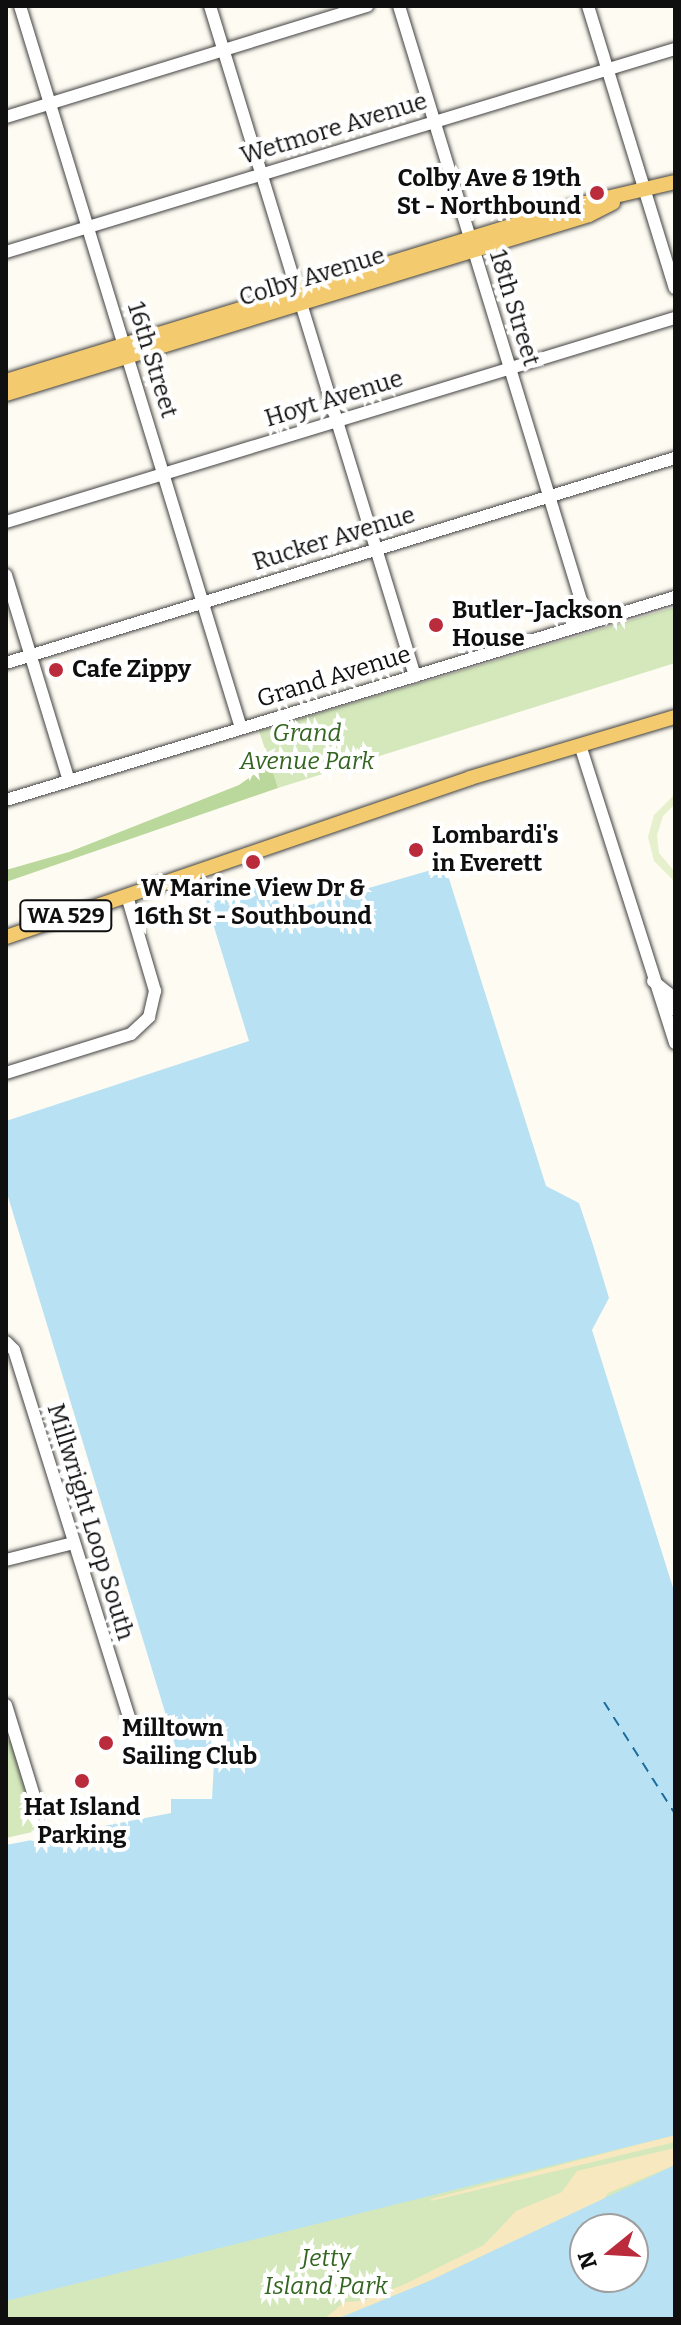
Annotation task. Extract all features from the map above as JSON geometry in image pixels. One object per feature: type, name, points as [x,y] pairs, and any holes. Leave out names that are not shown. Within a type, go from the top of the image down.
[{"type":"main road","name":"Colby Avenue","points":[[6,394],[126,351],[472,245],[585,203],[628,196],[675,182]]},
{"type":"main road","name":"Colby Avenue","points":[[6,381],[126,351]]},
{"type":"main road","name":"WA 529","points":[[6,937],[580,745],[675,717]]},
{"type":"street","name":"16th Street","points":[[20,6],[241,728]]},
{"type":"street","points":[[210,6],[415,676]]},
{"type":"street","points":[[6,117],[367,6]]},
{"type":"street","name":"18th Street","points":[[399,6],[588,623]]},
{"type":"street","points":[[588,6],[675,288]]},
{"type":"street","name":"Wetmore Avenue","points":[[6,252],[675,49]]},
{"type":"street","name":"Hoyt Avenue","points":[[6,522],[675,318]]},
{"type":"street","name":"Rucker Avenue","points":[[6,663],[675,458]]},
{"type":"street","points":[[6,575],[69,781]]},
{"type":"street","name":"Grand Avenue","points":[[6,800],[675,597]]},
{"type":"street","points":[[580,745],[675,1043]]},
{"type":"street","points":[[6,1073],[131,1034],[149,1017],[155,991],[127,896]]},
{"type":"street","points":[[653,981],[668,993],[675,1010]]},
{"type":"street","name":"Millwright Loop South","points":[[6,1342],[14,1350],[129,1716]]},
{"type":"street","points":[[6,1560],[73,1543]]},
{"type":"street","points":[[6,1705],[39,1812]]},
{"type":"green space","name":"Grand Avenue Park","points":[[675,607],[675,663],[278,788],[259,731]]},
{"type":"green space","points":[[270,763],[278,788],[6,882],[6,870],[69,852],[239,785]]},
{"type":"green space","points":[[675,794],[675,804],[663,816],[657,835],[659,853],[675,872],[675,882],[654,861],[648,837],[654,815]]},
{"type":"green space","points":[[13,1740],[41,1830],[6,1838],[6,1741]]},
{"type":"green space","name":"Jetty Island Park","points":[[675,2045],[675,2319],[6,2319],[6,2218]]},
{"type":"sand","points":[[675,2135],[675,2142],[431,2201],[431,2199]]},
{"type":"sand","points":[[675,2148],[675,2165],[608,2193],[604,2199],[427,2282],[337,2319],[324,2319],[345,2302],[362,2301],[403,2285],[484,2245],[516,2211],[562,2192],[577,2171]]},
{"type":"water","points":[[445,866],[546,1186],[579,1203],[593,1245],[609,1298],[592,1330],[675,1594],[675,2135],[6,2301],[6,1845],[171,1813],[171,1799],[212,1799],[214,1763],[179,1758],[6,1190],[6,1121],[249,1041],[203,891],[219,896],[263,882],[267,896],[303,907]]},
{"type":"water","points":[[675,2165],[675,2319],[337,2319],[427,2282],[569,2215],[569,2293],[649,2293],[649,2213],[573,2213]]},
{"type":"ferry route","points":[[604,1702],[675,1814]]},
{"type":"place","name":"Colby Ave & 19th St - Northbound","points":[[597,193]]},
{"type":"place","name":"Butler-Jackson House","points":[[436,625]]},
{"type":"place","name":"Cafe Zippy","points":[[56,670]]},
{"type":"place","name":"Lombardi's in Everett","points":[[416,850]]},
{"type":"place","name":"W Marine View Dr & 16th St - Southbound","points":[[253,862]]},
{"type":"place","name":"Milltown Sailing Club","points":[[106,1743]]},
{"type":"place","name":"Hat Island Parking","points":[[82,1781]]}]
